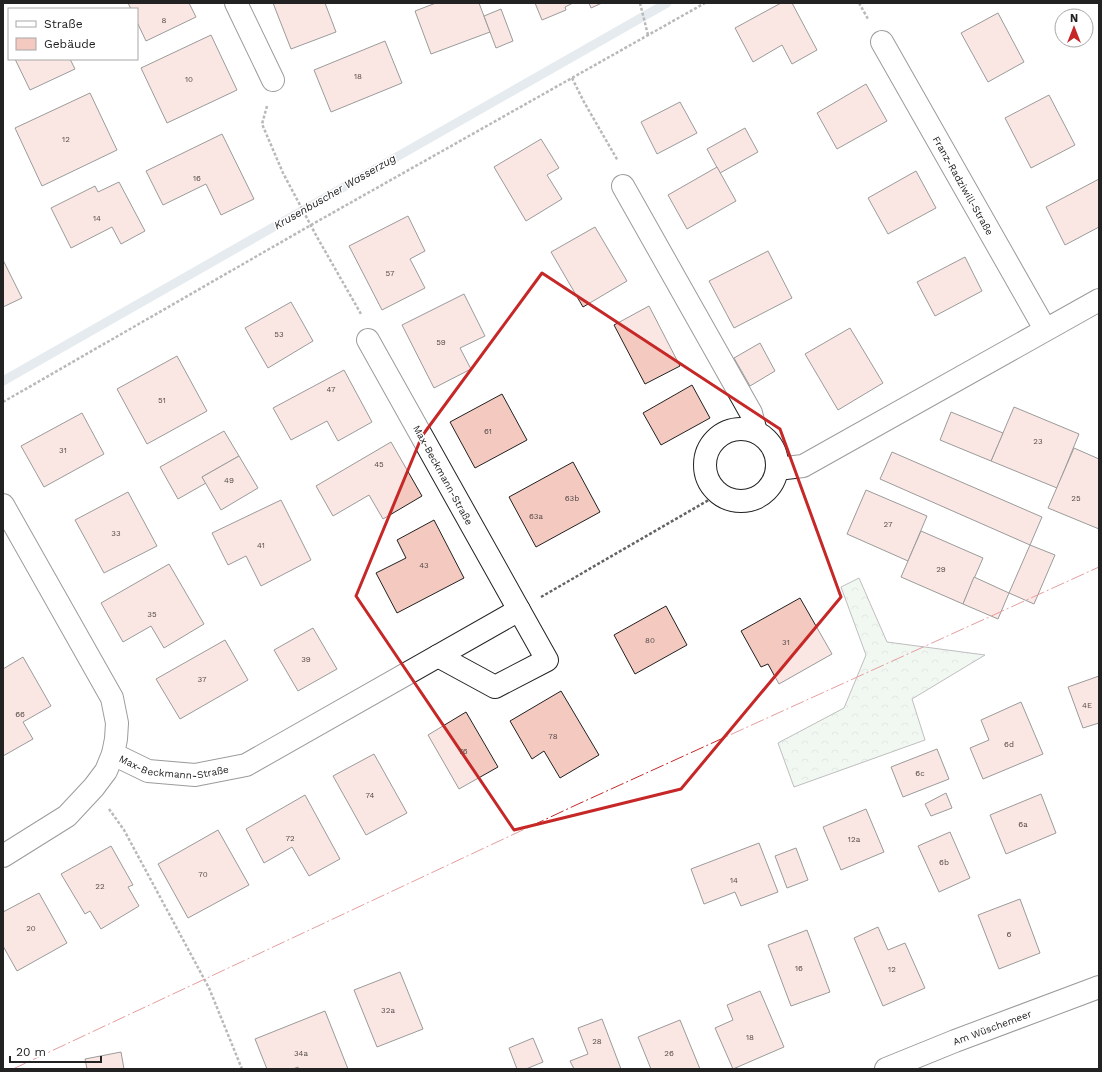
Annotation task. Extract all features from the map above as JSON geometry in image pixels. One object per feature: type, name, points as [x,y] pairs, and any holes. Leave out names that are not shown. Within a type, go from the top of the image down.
[{"type":"street","points":[[236,3],[273,80]]},
{"type":"street","name":"Franz-Radziwill-Straße","points":[[882,42],[1045,329]]},
{"type":"street","points":[[623,186],[751,413],[756,432]]},
{"type":"street","points":[[777,469],[803,466],[1099,300]]},
{"type":"street","name":"Max-Beckmann-Straße","points":[[368,340],[547,660],[495,687],[438,656]]},
{"type":"street","points":[[745,428],[766,438],[776,458],[777,469],[773,481],[765,491],[755,498],[743,501],[730,500],[719,494],[710,485],[705,474],[704,461],[714,440],[723,433],[734,429],[745,428]]},
{"type":"street","name":"Max-Beckmann-Straße","points":[[3,505],[112,698],[117,723],[113,754],[148,771],[195,775],[246,765],[519,610]]},
{"type":"street","points":[[3,856],[67,816],[94,787],[106,771],[113,754]]},
{"type":"street","name":"Am Wüschemeer","points":[[886,1069],[955,1041],[1099,987]]},
{"type":"path","points":[[3,402],[311,225],[705,3]]},
{"type":"path","points":[[640,4],[648,35]]},
{"type":"path","points":[[572,78],[622,169],[623,186]]},
{"type":"path","points":[[273,80],[262,124],[283,173],[364,320],[368,340]]},
{"type":"path","points":[[519,610],[719,494]]},
{"type":"path","points":[[94,787],[124,830],[209,988],[242,1069]]},
{"type":"highlighted area","points":[[542,273],[780,429],[841,597],[681,789],[514,830],[356,596],[422,436]]},
{"type":"green space","points":[[859,578],[887,642],[985,655],[912,699],[925,740],[794,787],[778,743],[844,708],[866,655],[841,587]]},
{"type":"building","points":[[128,3],[189,3],[196,17],[146,41],[138,24],[138,8],[130,8]]},
{"type":"building","points":[[273,3],[325,3],[336,32],[291,49]]},
{"type":"building","points":[[436,3],[479,3],[490,32],[431,54],[415,11]]},
{"type":"building","points":[[535,3],[573,3],[565,7],[566,10],[542,20]]},
{"type":"building","points":[[589,3],[602,3],[591,8]]},
{"type":"building","points":[[781,3],[792,3],[817,50],[792,64],[782,45],[753,62],[735,28]]},
{"type":"building","points":[[501,9],[513,41],[496,48],[484,16]]},
{"type":"building","points":[[998,13],[1024,62],[988,82],[961,33]]},
{"type":"building","points":[[211,35],[237,90],[167,123],[141,68]]},
{"type":"building","points":[[385,41],[402,83],[331,112],[314,70]]},
{"type":"building","points":[[15,60],[70,60],[75,69],[30,90]]},
{"type":"building","points":[[866,84],[887,121],[837,149],[817,113]]},
{"type":"building","points":[[90,93],[117,150],[42,186],[15,128]]},
{"type":"building","points":[[1049,95],[1075,145],[1031,168],[1005,118]]},
{"type":"building","points":[[680,102],[697,133],[657,154],[641,122]]},
{"type":"building","points":[[745,128],[758,152],[720,173],[707,149]]},
{"type":"building","points":[[222,134],[254,199],[221,215],[206,184],[163,205],[146,171]]},
{"type":"building","points":[[541,139],[559,168],[547,175],[562,199],[526,221],[494,167]]},
{"type":"building","points":[[717,167],[736,201],[687,229],[668,195]]},
{"type":"building","points":[[916,171],[936,208],[888,234],[868,198]]},
{"type":"building","points":[[1099,179],[1099,227],[1065,245],[1046,207]]},
{"type":"building","points":[[119,182],[145,231],[121,244],[112,227],[71,248],[51,208],[95,186],[98,192]]},
{"type":"building","points":[[408,216],[425,251],[410,259],[425,288],[382,310],[349,246]]},
{"type":"building","points":[[595,227],[627,281],[583,307],[551,252]]},
{"type":"building","points":[[768,251],[792,298],[734,328],[709,281]]},
{"type":"building","points":[[965,257],[982,291],[935,316],[917,282]]},
{"type":"building","points":[[3,260],[22,298],[3,307]]},
{"type":"building","points":[[464,294],[485,336],[460,348],[471,369],[434,388],[402,325]]},
{"type":"building","points":[[291,302],[313,341],[268,368],[245,328]]},
{"type":"building","points":[[649,306],[680,366],[645,384],[614,325]]},
{"type":"building","points":[[850,328],[883,383],[838,410],[805,354]]},
{"type":"building","points":[[760,343],[775,371],[750,386],[734,358]]},
{"type":"building","points":[[177,356],[207,411],[147,444],[117,389]]},
{"type":"building","points":[[344,370],[372,422],[338,441],[327,421],[291,440],[273,408]]},
{"type":"building","points":[[692,385],[710,418],[661,445],[643,413]]},
{"type":"building","points":[[502,394],[527,440],[475,468],[450,422]]},
{"type":"building","points":[[1014,407],[1079,434],[1057,488],[991,461]]},
{"type":"building","points":[[951,412],[1003,433],[991,461],[940,440]]},
{"type":"building","points":[[82,413],[104,454],[44,487],[21,446]]},
{"type":"building","points":[[224,431],[239,456],[202,477],[206,483],[178,499],[160,467]]},
{"type":"building","points":[[391,442],[422,496],[383,519],[369,495],[333,516],[316,486]]},
{"type":"building","points":[[1074,448],[1099,459],[1099,529],[1048,508]]},
{"type":"building","points":[[892,452],[1042,517],[1030,545],[880,479]]},
{"type":"building","points":[[239,456],[258,488],[221,510],[202,477]]},
{"type":"building","points":[[573,462],[600,512],[536,547],[509,497]]},
{"type":"building","points":[[866,490],[927,516],[908,561],[847,534]]},
{"type":"building","points":[[128,492],[157,546],[104,573],[75,520]]},
{"type":"building","points":[[281,500],[311,560],[261,586],[246,556],[228,565],[212,533]]},
{"type":"building","points":[[434,520],[464,578],[397,613],[376,573],[406,558],[397,540]]},
{"type":"building","points":[[921,531],[983,558],[963,604],[901,577]]},
{"type":"building","points":[[1030,545],[1055,555],[1034,604],[1009,593]]},
{"type":"building","points":[[169,564],[204,624],[164,648],[151,626],[123,642],[101,603]]},
{"type":"building","points":[[974,577],[1009,593],[998,619],[963,604]]},
{"type":"building","points":[[800,598],[832,654],[779,684],[768,664],[761,667],[741,631]]},
{"type":"building","points":[[666,606],[687,645],[635,674],[614,635]]},
{"type":"building","points":[[313,628],[337,669],[298,691],[274,650]]},
{"type":"building","points":[[225,640],[248,680],[180,719],[156,679]]},
{"type":"building","points":[[23,657],[51,706],[23,722],[33,739],[3,756],[3,669]]},
{"type":"building","points":[[1099,676],[1099,723],[1083,728],[1068,687]]},
{"type":"building","points":[[561,691],[599,755],[560,778],[544,751],[532,759],[510,721]]},
{"type":"building","points":[[1021,702],[1043,754],[983,779],[970,748],[989,740],[981,720]]},
{"type":"building","points":[[466,712],[498,767],[459,789],[428,735]]},
{"type":"building","points":[[937,749],[949,779],[903,797],[891,767]]},
{"type":"building","points":[[374,754],[407,813],[366,835],[333,776]]},
{"type":"building","points":[[946,793],[952,808],[931,816],[925,804]]},
{"type":"building","points":[[1041,794],[1056,833],[1006,854],[990,815]]},
{"type":"building","points":[[305,795],[340,859],[309,876],[292,847],[264,863],[246,829]]},
{"type":"building","points":[[866,809],[884,852],[841,870],[823,827]]},
{"type":"building","points":[[218,830],[249,885],[188,918],[158,864]]},
{"type":"building","points":[[950,832],[970,878],[939,892],[918,846]]},
{"type":"building","points":[[759,843],[778,892],[741,906],[735,892],[704,904],[691,869]]},
{"type":"building","points":[[111,846],[133,885],[128,887],[139,906],[101,929],[90,911],[85,914],[61,874]]},
{"type":"building","points":[[796,848],[808,880],[787,888],[775,856]]},
{"type":"building","points":[[39,893],[67,943],[17,971],[3,946],[3,912]]},
{"type":"building","points":[[1020,899],[1040,953],[999,969],[978,915]]},
{"type":"building","points":[[878,927],[888,950],[905,943],[925,988],[883,1006],[854,938]]},
{"type":"building","points":[[807,930],[830,992],[791,1006],[768,945]]},
{"type":"building","points":[[400,972],[423,1029],[377,1047],[354,990]]},
{"type":"building","points":[[760,991],[784,1047],[733,1069],[715,1028],[733,1020],[727,1005]]},
{"type":"building","points":[[325,1011],[348,1069],[299,1069],[298,1067],[293,1069],[267,1069],[255,1039]]},
{"type":"building","points":[[602,1019],[621,1069],[574,1069],[570,1061],[588,1054],[578,1028]]},
{"type":"building","points":[[680,1020],[700,1069],[651,1069],[638,1037]]},
{"type":"building","points":[[533,1038],[543,1062],[526,1069],[517,1069],[509,1048]]},
{"type":"building","points":[[121,1052],[124,1069],[87,1069],[85,1059]]},
{"type":"waterway","name":"Krusenbuscher Wasserzug","points":[[3,381],[667,3]]},
{"type":"power","points":[[13,1069],[576,805],[1099,567]]}]
